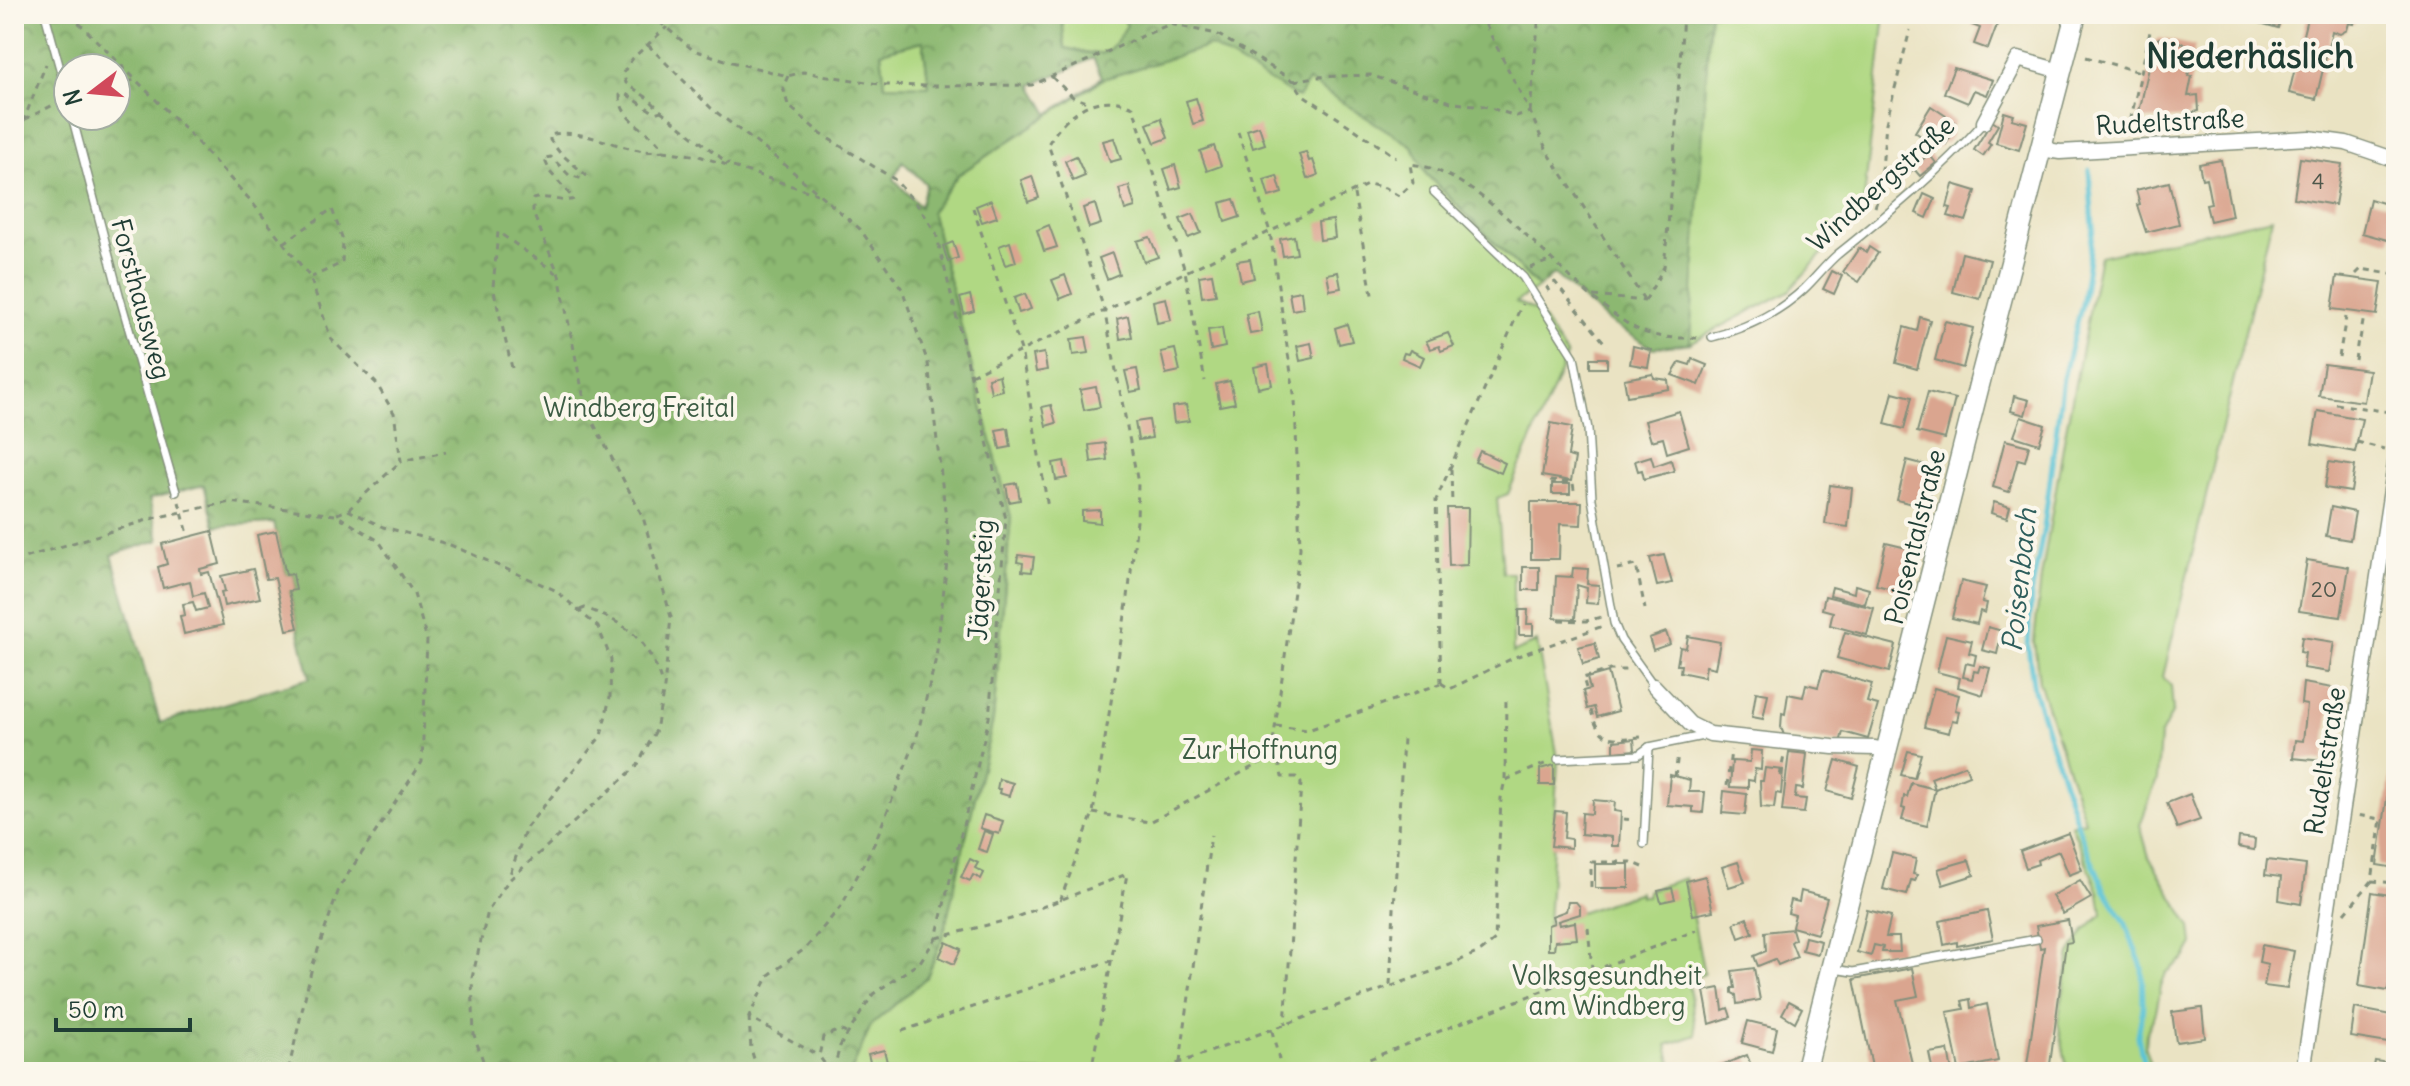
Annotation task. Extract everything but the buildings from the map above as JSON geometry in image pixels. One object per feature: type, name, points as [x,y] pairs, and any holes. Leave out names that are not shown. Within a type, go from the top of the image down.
[{"type":"main road","name":"Poisentalstraße","points":[[1805,1072],[2076,14]]},
{"type":"street","name":"Windbergstraße","points":[[1984,122],[2018,59],[2060,71]]},
{"type":"street","name":"Rudeltstraße","points":[[2041,149],[2060,152],[2309,138],[2346,143],[2396,160]]},
{"type":"street","name":"Rudeltstraße","points":[[2303,1072],[2396,457]]},
{"type":"street","points":[[1654,686],[1690,724],[1710,734],[1888,751]]},
{"type":"lane","points":[[45,14],[56,52]]},
{"type":"lane","name":"Windbergstraße","points":[[1712,337],[1743,329],[1772,314],[1805,288],[1826,265],[1955,155],[1984,122]]},
{"type":"lane","name":"Forsthausweg","points":[[76,132],[176,492]]},
{"type":"lane","points":[[1434,192],[1523,277],[1574,357],[1588,429],[1592,499],[1614,623],[1619,637],[1654,686]]},
{"type":"lane","points":[[1558,759],[1638,755],[1649,747],[1710,734]]},
{"type":"lane","points":[[1644,844],[1649,747]]},
{"type":"lane","points":[[1832,969],[1853,972],[2037,939]]},
{"type":"path","points":[[70,14],[242,190],[310,277],[331,339],[376,383],[394,413],[401,461]]},
{"type":"path","points":[[650,14],[693,50],[788,76],[803,72],[885,85],[979,87],[1032,85],[1170,24],[1217,34],[1294,81],[1302,94],[1396,157]]},
{"type":"path","points":[[1480,14],[1547,151],[1645,301]]},
{"type":"path","points":[[1530,112],[1539,14]]},
{"type":"path","points":[[1645,301],[1664,267],[1683,14]]},
{"type":"path","points":[[667,27],[633,58],[623,73],[626,83],[732,166]]},
{"type":"path","points":[[2127,136],[2151,27]]},
{"type":"path","points":[[1868,230],[1880,192],[1886,123],[1910,30]]},
{"type":"path","points":[[648,45],[711,108],[860,229],[902,289],[928,363],[949,544],[936,658],[916,740],[875,842],[842,905],[806,948],[769,975],[749,1017],[751,1049],[758,1072]]},
{"type":"path","points":[[23,122],[46,65],[42,52]]},
{"type":"path","points":[[2079,55],[2140,72]]},
{"type":"path","points":[[1294,81],[1370,75],[1454,103],[1484,106],[1516,116],[1530,112]]},
{"type":"path","name":"Jägersteig","points":[[788,76],[783,87],[788,105],[821,134],[894,179],[939,232],[1006,519],[989,718],[936,938],[920,962],[873,994],[846,1033],[833,1071]]},
{"type":"path","points":[[1051,76],[1073,97],[1090,103]]},
{"type":"path","points":[[661,111],[655,113],[638,100],[626,94],[620,95],[619,100],[629,118],[660,144],[663,151]]},
{"type":"path","points":[[1060,901],[1093,813],[1128,597],[1138,483],[1104,309],[1048,144],[1060,124],[1090,103],[1110,99],[1133,107],[1185,271],[1205,381]]},
{"type":"path","points":[[14,125],[52,106]]},
{"type":"path","points":[[1238,132],[1270,232],[1295,400],[1300,548],[1271,757]]},
{"type":"path","points":[[487,1072],[474,1035],[472,978],[488,911],[508,881],[637,766],[656,730],[664,688],[671,617],[643,517],[586,409],[559,275],[533,213],[533,199],[574,199],[550,172],[544,158],[551,157],[569,175],[583,179],[586,175],[560,153],[550,140],[550,135],[558,133],[699,156],[820,195]]},
{"type":"path","points":[[973,374],[1369,184],[1399,196],[1413,183],[1410,164],[1441,172],[1479,195],[1592,296],[1636,329],[1661,337],[1685,338]]},
{"type":"path","points":[[1355,191],[1373,300]]},
{"type":"path","points":[[973,208],[1021,350],[1048,508]]},
{"type":"path","points":[[284,243],[332,209],[343,240],[342,263],[310,277]]},
{"type":"path","points":[[512,368],[493,287],[498,232],[559,275]]},
{"type":"path","points":[[1523,277],[1531,266],[1552,260]]},
{"type":"path","points":[[2356,274],[2361,269],[2396,275]]},
{"type":"path","points":[[1553,299],[1547,288],[1555,282],[1607,346]]},
{"type":"path","points":[[1592,296],[1645,301]]},
{"type":"path","points":[[1441,683],[1436,500],[1522,304]]},
{"type":"path","points":[[2355,360],[2364,316]]},
{"type":"path","points":[[2339,357],[2346,317]]},
{"type":"path","points":[[2336,404],[2396,413]]},
{"type":"path","points":[[2357,442],[2375,447]]},
{"type":"path","points":[[336,515],[348,510],[401,461],[446,452]]},
{"type":"path","points":[[1451,465],[1452,505]]},
{"type":"path","points":[[1550,481],[1573,483],[1574,490]]},
{"type":"path","points":[[14,561],[182,511],[230,502],[336,515],[379,541],[414,594],[427,640],[422,762],[340,886],[312,967],[288,1072]]},
{"type":"path","points":[[348,510],[383,527],[448,544],[555,590],[598,627],[611,659],[610,697],[601,736],[526,828],[508,881]]},
{"type":"path","points":[[182,511],[189,537]]},
{"type":"path","points":[[1611,571],[1636,565],[1645,609]]},
{"type":"path","points":[[580,610],[585,608],[612,618],[638,636],[655,662],[664,688]]},
{"type":"path","points":[[1559,620],[1586,621],[1607,615]]},
{"type":"path","points":[[1441,683],[1450,689],[1515,657],[1600,626]]},
{"type":"path","points":[[1586,688],[1583,678],[1618,670]]},
{"type":"path","points":[[1276,726],[1308,730],[1441,683]]},
{"type":"path","points":[[1154,1072],[1450,965],[1481,951],[1495,940],[1501,798],[1505,780],[1506,700]]},
{"type":"path","points":[[1591,710],[1601,733],[1610,739],[1633,738]]},
{"type":"path","points":[[1390,985],[1403,738]]},
{"type":"path","points":[[1727,786],[1732,738]]},
{"type":"path","points":[[1675,777],[1678,756]]},
{"type":"path","points":[[1093,813],[1150,822],[1271,757],[1278,757],[1282,777],[1296,777],[1301,783],[1285,1026]]},
{"type":"path","points":[[1505,780],[1558,759]]},
{"type":"path","points":[[1780,776],[1781,767]]},
{"type":"path","points":[[2326,916],[2344,914],[2372,881],[2381,819],[2369,817]]},
{"type":"path","points":[[1623,819],[1633,820]]},
{"type":"path","points":[[1180,1062],[1211,835]]},
{"type":"path","points":[[1631,862],[1632,855]]},
{"type":"path","points":[[1591,887],[1591,862],[1631,862],[1643,867]]},
{"type":"path","points":[[936,938],[1011,919],[1127,874],[1091,1072]]},
{"type":"path","points":[[2372,881],[2396,883]]},
{"type":"path","points":[[1588,928],[1592,970]]},
{"type":"path","points":[[1336,1072],[1697,930]]},
{"type":"path","points":[[902,1031],[1110,961]]},
{"type":"path","points":[[749,1017],[819,1056],[833,1071]]},
{"type":"path","points":[[819,1056],[823,1037],[840,1030],[846,1033]]},
{"type":"path","points":[[1272,1031],[1282,1072]]},
{"type":"green space","name":"Windberg Freital","points":[[14,14],[1068,14],[1062,18],[1065,48],[1096,54],[1114,45],[1127,25],[1120,14],[1710,14],[1690,343],[1653,348],[1609,322],[1554,274],[1539,287],[1425,173],[1412,146],[1308,81],[1298,98],[1210,46],[1103,79],[958,175],[931,211],[1011,517],[993,720],[943,936],[927,977],[871,1025],[851,1072],[14,1072]],"holes":[[[923,41],[929,86],[885,85],[881,52]],[[1093,58],[1102,77],[1049,114],[1032,85]],[[902,161],[926,184],[920,207],[894,179]],[[204,485],[215,526],[274,523],[286,575],[293,574],[296,589],[289,591],[310,678],[160,723],[112,555],[159,540],[149,499]]]},
{"type":"green space","points":[[32,14],[1885,14],[1863,208],[1789,291],[1690,343],[1690,327],[1425,173],[1538,287],[1516,302],[1538,312],[1567,356],[1508,494],[1497,498],[1503,573],[1513,573],[1513,653],[1537,642],[1558,759],[1548,924],[1640,892],[1640,896],[1647,896],[1648,890],[1685,878],[1704,974],[1688,980],[1696,1035],[1667,1045],[1673,1072],[851,1072],[871,1025],[927,977],[943,936],[993,720],[1011,517],[931,211],[958,175],[1103,79],[1210,46],[1299,97],[1202,17],[1128,25],[1109,50],[1103,53],[1065,48],[1063,26],[784,46],[407,648],[125,132],[132,132],[132,52],[57,52]]},
{"type":"green space","points":[[923,41],[929,86],[885,85],[881,52]]},
{"type":"green space","points":[[2272,218],[2163,677],[2171,686],[2173,711],[2160,736],[2157,779],[2140,825],[2149,857],[2191,927],[2193,944],[2185,958],[2166,973],[2161,986],[2156,1012],[2146,1034],[2145,1048],[2152,1072],[2068,1072],[2058,1022],[2070,954],[2085,930],[2102,914],[2099,893],[2071,825],[2085,821],[2039,681],[2034,642],[2041,578],[2065,435],[2100,256]]},
{"type":"waterway","name":"Poisenbach","points":[[2089,170],[2093,228],[2083,300],[2063,378],[2044,527],[2031,596],[2028,647],[2034,690],[2081,835],[2105,891],[2125,922],[2142,967],[2143,1007],[2138,1036],[2145,1072]]},
{"type":"district","name":"Niederhäslich","points":[[2250,56]]},
{"type":"park label","name":"Zur Hoffnung","points":[[1260,750]]},
{"type":"park label","name":"Volksgesundheit am Windberg","points":[[1607,991]]}]
